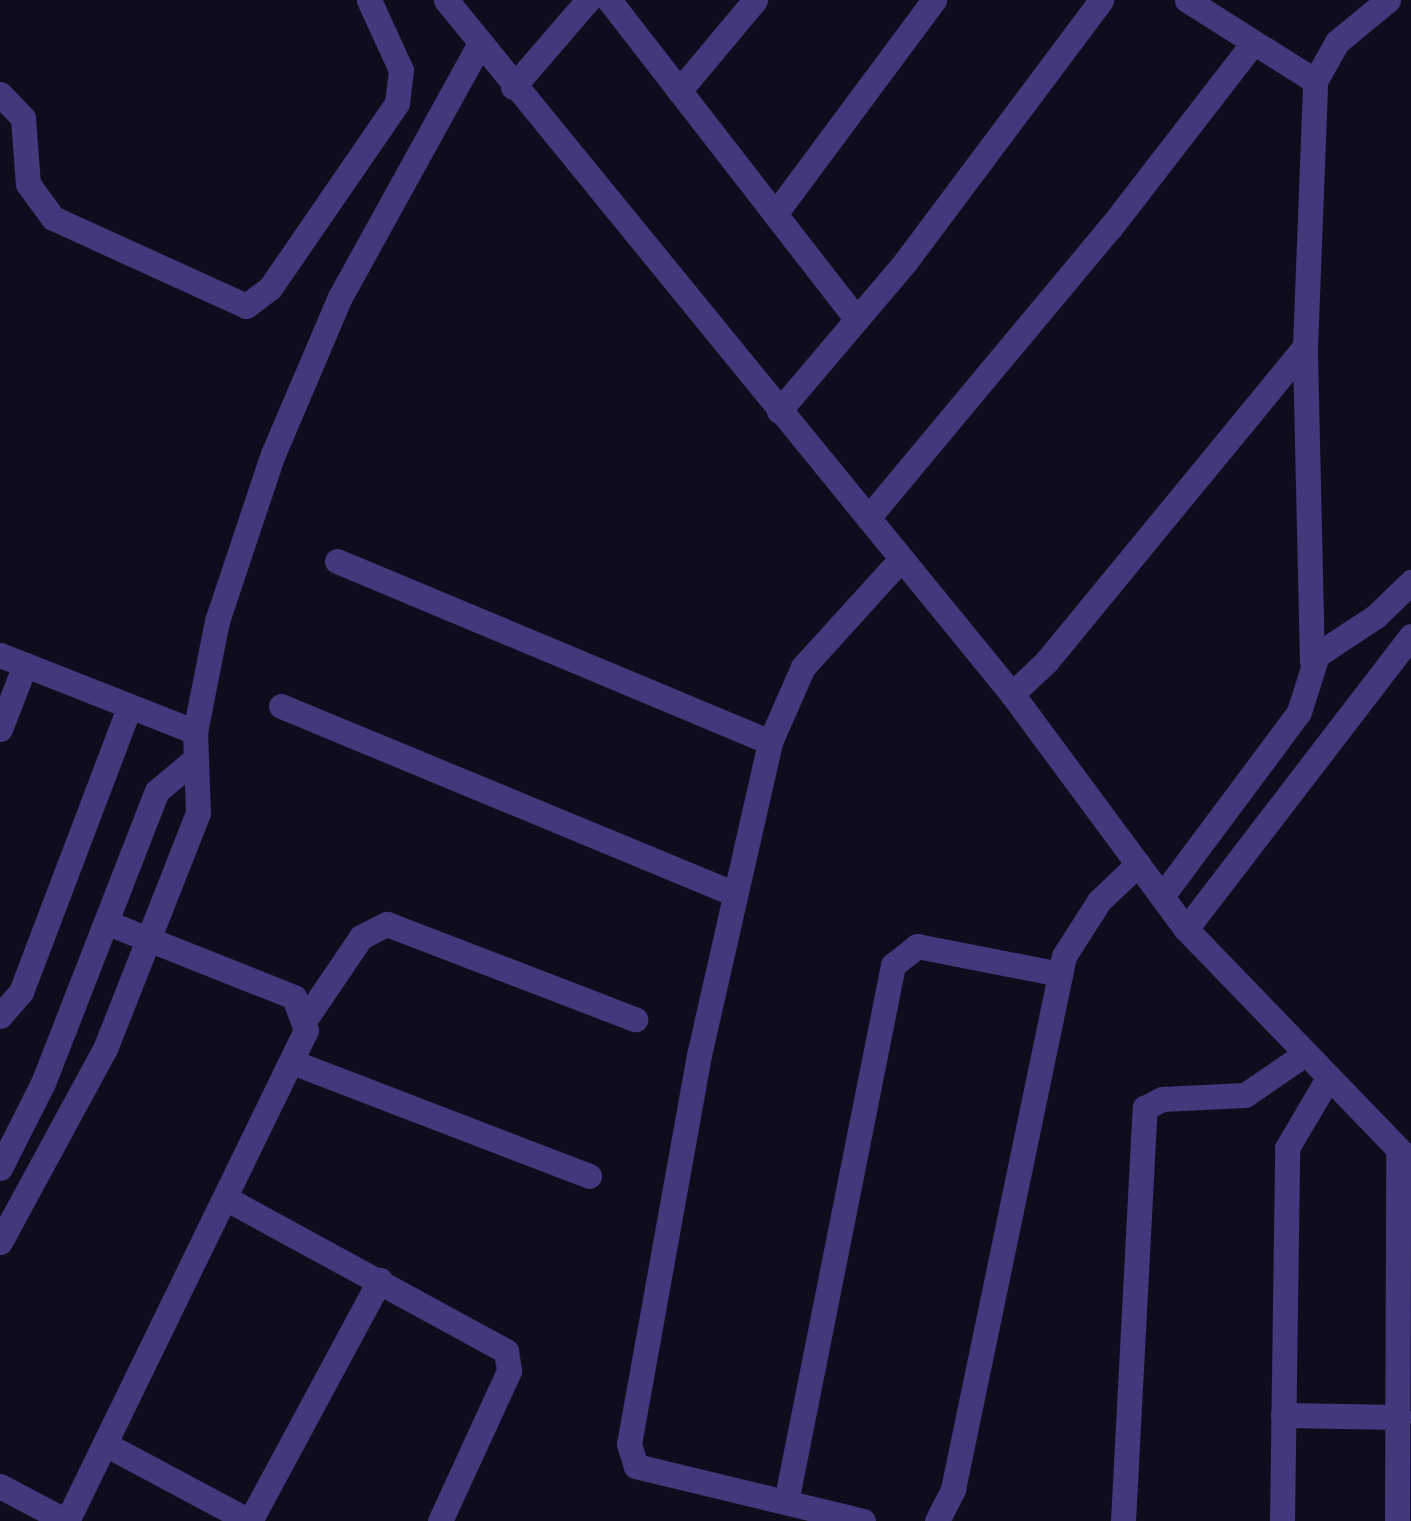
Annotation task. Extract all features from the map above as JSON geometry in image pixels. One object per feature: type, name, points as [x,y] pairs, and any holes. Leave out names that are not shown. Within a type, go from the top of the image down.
[{"type":"street","points":[[0,94],[23,118],[28,184],[53,218],[246,306],[270,288],[397,102],[401,70],[369,0]]},
{"type":"street","points":[[446,0],[478,47],[1012,694],[1186,928],[1302,1056],[1405,1156],[1396,1521]]},
{"type":"street","points":[[513,87],[588,0]]},
{"type":"street","points":[[609,0],[856,318]]},
{"type":"street","points":[[680,91],[755,0]]},
{"type":"street","points":[[775,214],[934,0]]},
{"type":"street","points":[[779,412],[1102,0]]},
{"type":"street","points":[[1187,0],[1314,81]]},
{"type":"street","points":[[1162,896],[1299,712],[1312,662],[1304,347],[1314,81],[1337,42],[1388,0]]},
{"type":"street","points":[[868,518],[1110,228],[1254,43]]},
{"type":"street","points":[[0,1242],[105,1048],[198,812],[193,761],[195,732],[216,621],[274,454],[340,297],[478,47]]},
{"type":"street","points":[[1012,694],[1046,662],[1304,347]]},
{"type":"street","points":[[863,1521],[636,1466],[629,1453],[733,893],[770,742],[802,667],[902,559]]},
{"type":"street","points":[[338,561],[770,742]]},
{"type":"street","points":[[1312,662],[1411,582]]},
{"type":"street","points":[[1186,928],[1411,636]]},
{"type":"street","points":[[0,654],[195,732]]},
{"type":"street","points":[[0,729],[25,665]]},
{"type":"street","points":[[280,706],[733,893]]},
{"type":"street","points":[[0,1016],[21,992],[129,708]]},
{"type":"street","points":[[0,1168],[43,1083],[157,791],[193,761]]},
{"type":"street","points":[[937,1521],[953,1489],[1060,974],[1079,926],[1138,864]]},
{"type":"street","points":[[106,922],[294,997],[306,1018]]},
{"type":"street","points":[[0,1486],[67,1521],[295,1063],[306,1018],[361,937],[387,924],[635,1019]]},
{"type":"street","points":[[786,1502],[893,965],[917,946],[1060,974]]},
{"type":"street","points":[[1123,1521],[1146,1108],[1162,1099],[1245,1095],[1302,1056]]},
{"type":"street","points":[[295,1063],[589,1176]]},
{"type":"street","points":[[1282,1521],[1287,1148],[1328,1080]]},
{"type":"street","points":[[227,1199],[498,1343],[509,1361],[440,1521]]},
{"type":"street","points":[[105,1444],[249,1521],[380,1280]]},
{"type":"street","points":[[1283,1415],[1399,1417]]}]
